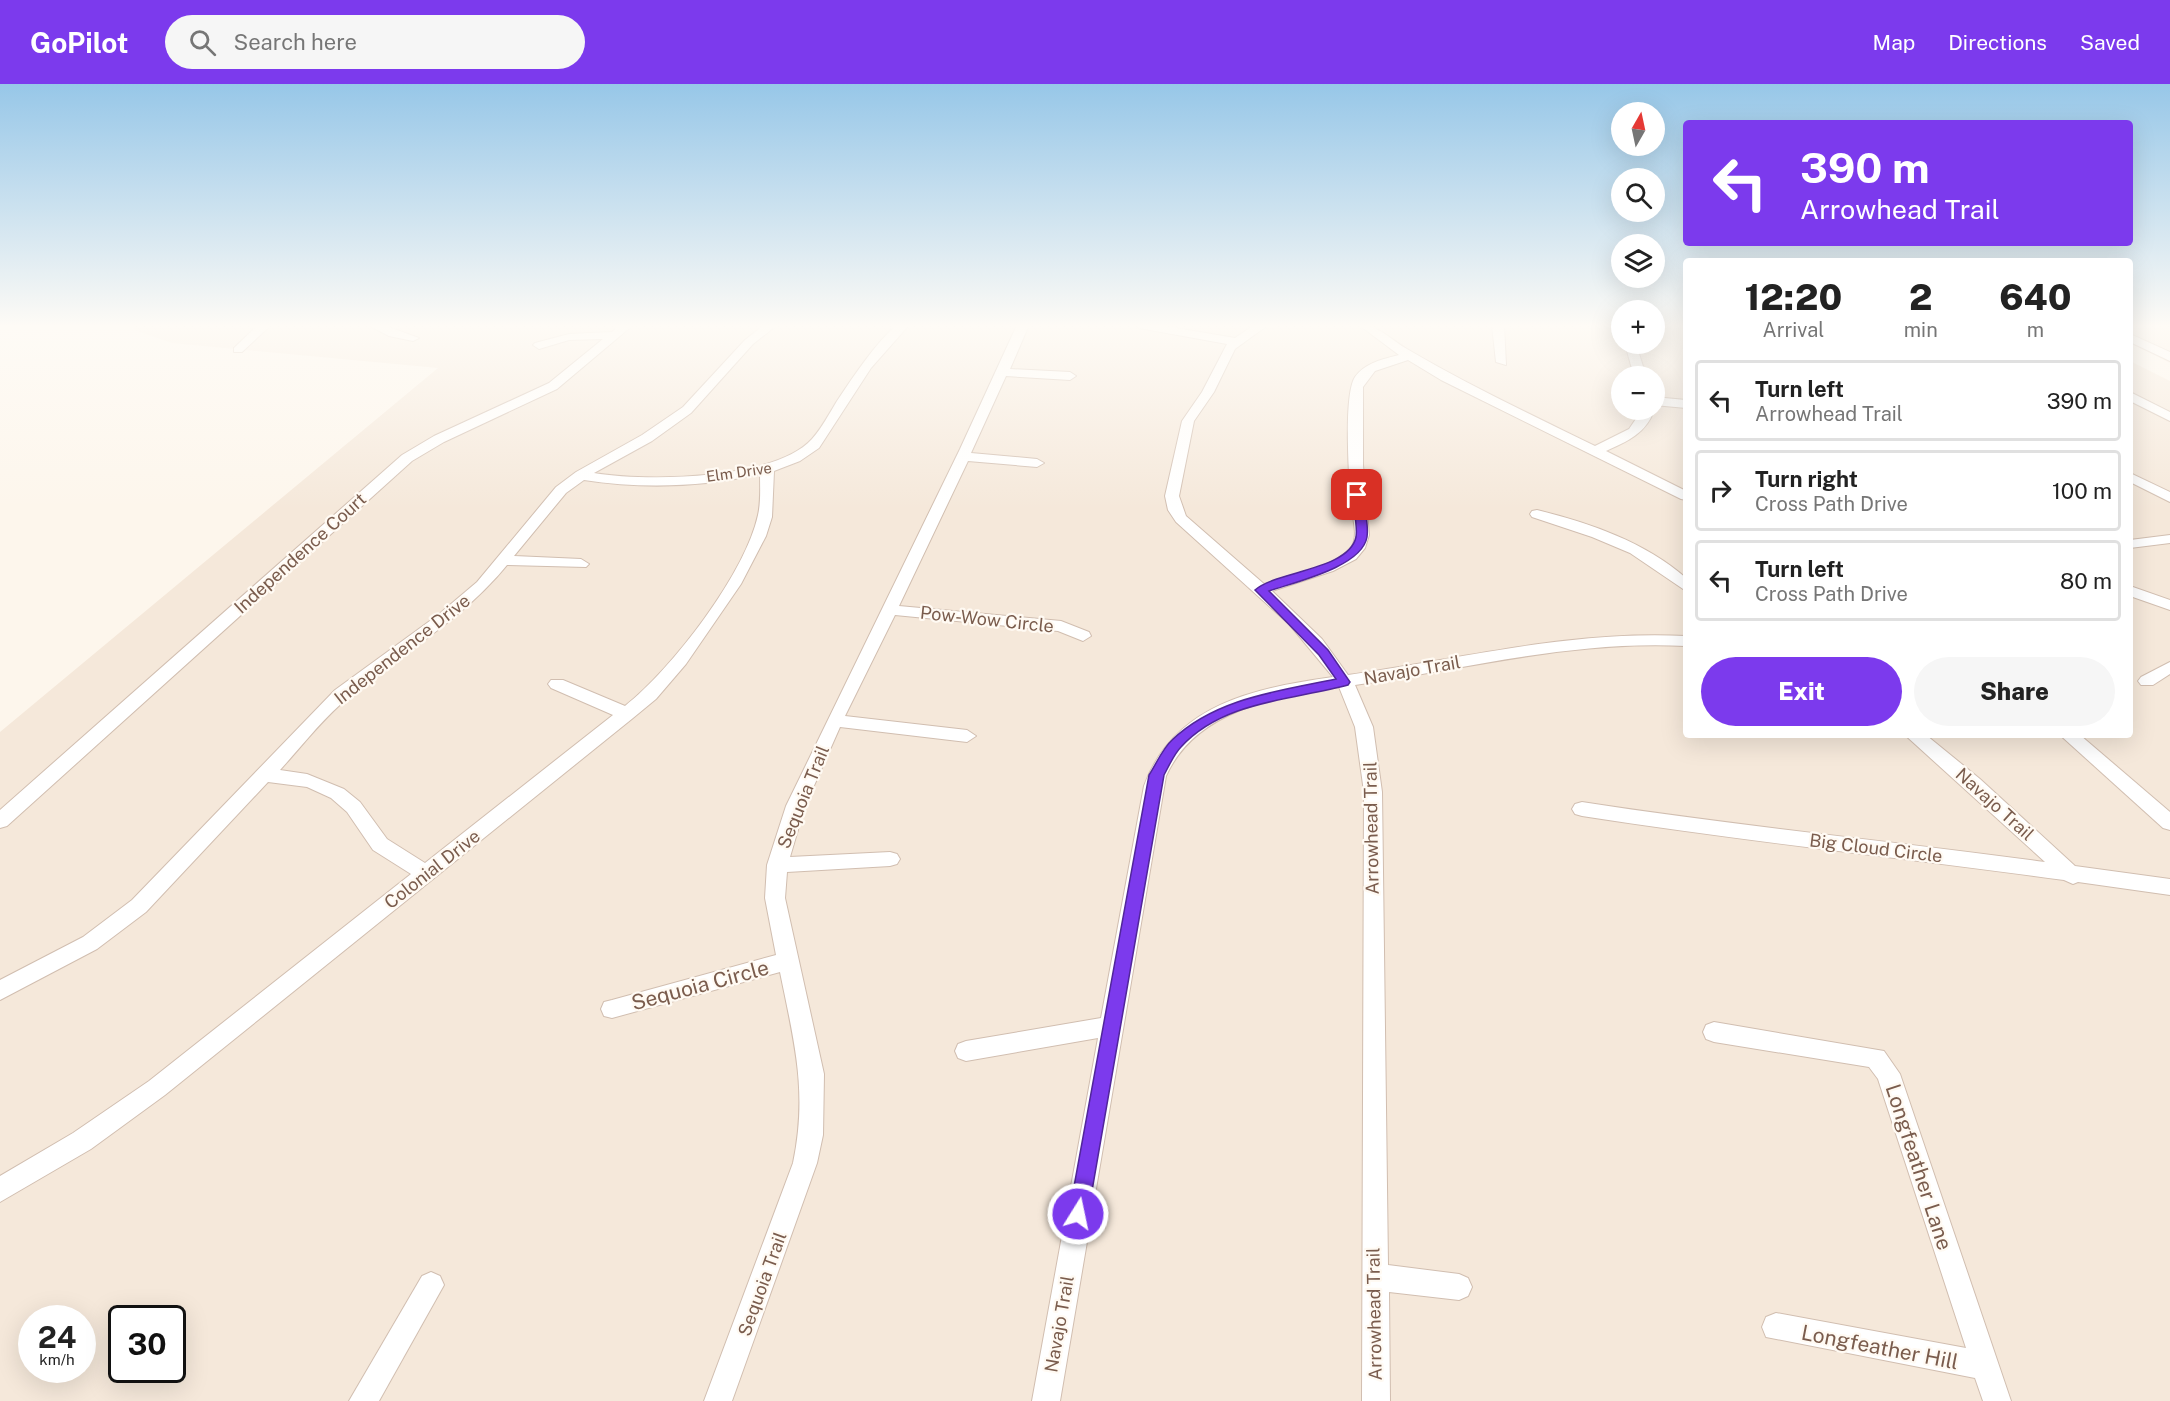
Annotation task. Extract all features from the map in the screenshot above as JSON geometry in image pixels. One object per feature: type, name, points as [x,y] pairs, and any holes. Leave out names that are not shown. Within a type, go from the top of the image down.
[{"type":"street","name":"Independence Court","points":[[0,821],[407,458],[445,436],[552,386]]},
{"type":"street","name":"Independence Drive","points":[[0,991],[70,956],[125,918],[168,877],[341,694],[468,600],[561,490],[581,475],[654,434],[687,410],[708,386]]},
{"type":"street","name":"Elm Drive","points":[[581,475],[621,482],[736,476],[767,471],[798,459],[813,446],[853,386]]},
{"type":"street","name":"Sequoia Trail","points":[[718,1401],[765,1277],[805,1163],[811,1136],[812,1074],[775,898],[777,865],[792,816],[835,721],[994,386]]},
{"type":"street","name":"Arrowhead Trail","points":[[1211,386],[1188,421],[1172,496],[1174,510],[1181,519],[1261,590],[1323,653],[1353,697],[1372,771],[1376,1401]]},
{"type":"street","points":[[1261,590],[1337,563],[1359,547],[1362,536],[1357,495],[1358,386]]},
{"type":"street","points":[[1463,386],[1683,495]]},
{"type":"street","points":[[2133,398],[2170,417]]},
{"type":"street","points":[[1665,402],[1683,404]]},
{"type":"street","points":[[1595,451],[1636,430],[1645,420]]},
{"type":"street","points":[[961,456],[1037,463]]},
{"type":"street","name":"Colonial Drive","points":[[0,1190],[115,1119],[658,688],[676,666],[754,546],[765,516],[767,471]]},
{"type":"street","points":[[2133,480],[2170,498]]},
{"type":"street","points":[[1537,514],[1633,548],[1655,560],[1683,583]]},
{"type":"street","points":[[2133,544],[2170,539]]},
{"type":"street","points":[[504,560],[581,564]]},
{"type":"street","points":[[2133,592],[2170,605]]},
{"type":"street","name":"Pow-Wow Circle","points":[[888,610],[1061,626],[1083,636]]},
{"type":"street","name":"Navajo Trail","points":[[1046,1401],[1153,786],[1169,752],[1193,728],[1229,708],[1275,695],[1596,639],[1650,638],[1683,641]]},
{"type":"street","points":[[2147,681],[2170,667]]},
{"type":"street","points":[[557,684],[627,714]]},
{"type":"street","points":[[835,721],[967,736]]},
{"type":"street","name":"Navajo Trail","points":[[1918,738],[1973,784],[2073,876]]},
{"type":"street","points":[[2072,738],[2170,823]]},
{"type":"street","points":[[264,775],[301,779],[335,792],[350,803],[373,837],[386,850],[427,873]]},
{"type":"street","name":"Big Cloud Circle","points":[[1582,809],[1691,826],[1856,844],[2073,876],[2170,887]]},
{"type":"street","points":[[777,865],[890,859]]},
{"type":"street","name":"Sequoia Circle","points":[[612,1010],[788,961]]},
{"type":"street","points":[[966,1051],[1111,1026]]},
{"type":"street","name":"Longfeather Lane","points":[[1714,1032],[1876,1058],[1888,1074],[1898,1101],[1997,1401]]},
{"type":"street","points":[[1374,1277],[1459,1287]]},
{"type":"street","points":[[363,1401],[431,1285]]},
{"type":"street","name":"Longfeather Hill","points":[[1776,1327],[1985,1366]]},
{"type":"shaded area","points":[[416,386],[1611,386],[1611,420],[1665,420],[1665,386],[1683,386],[1683,738],[2133,738],[2133,386],[2170,386],[2170,1401],[0,1401],[0,732]]},
{"type":"route","points":[[1078,1214],[1156,775],[1169,752],[1182,736],[1206,719],[1229,708],[1255,700],[1344,682],[1323,653],[1261,590],[1331,565],[1352,554],[1359,547],[1362,536],[1357,495]]}]
